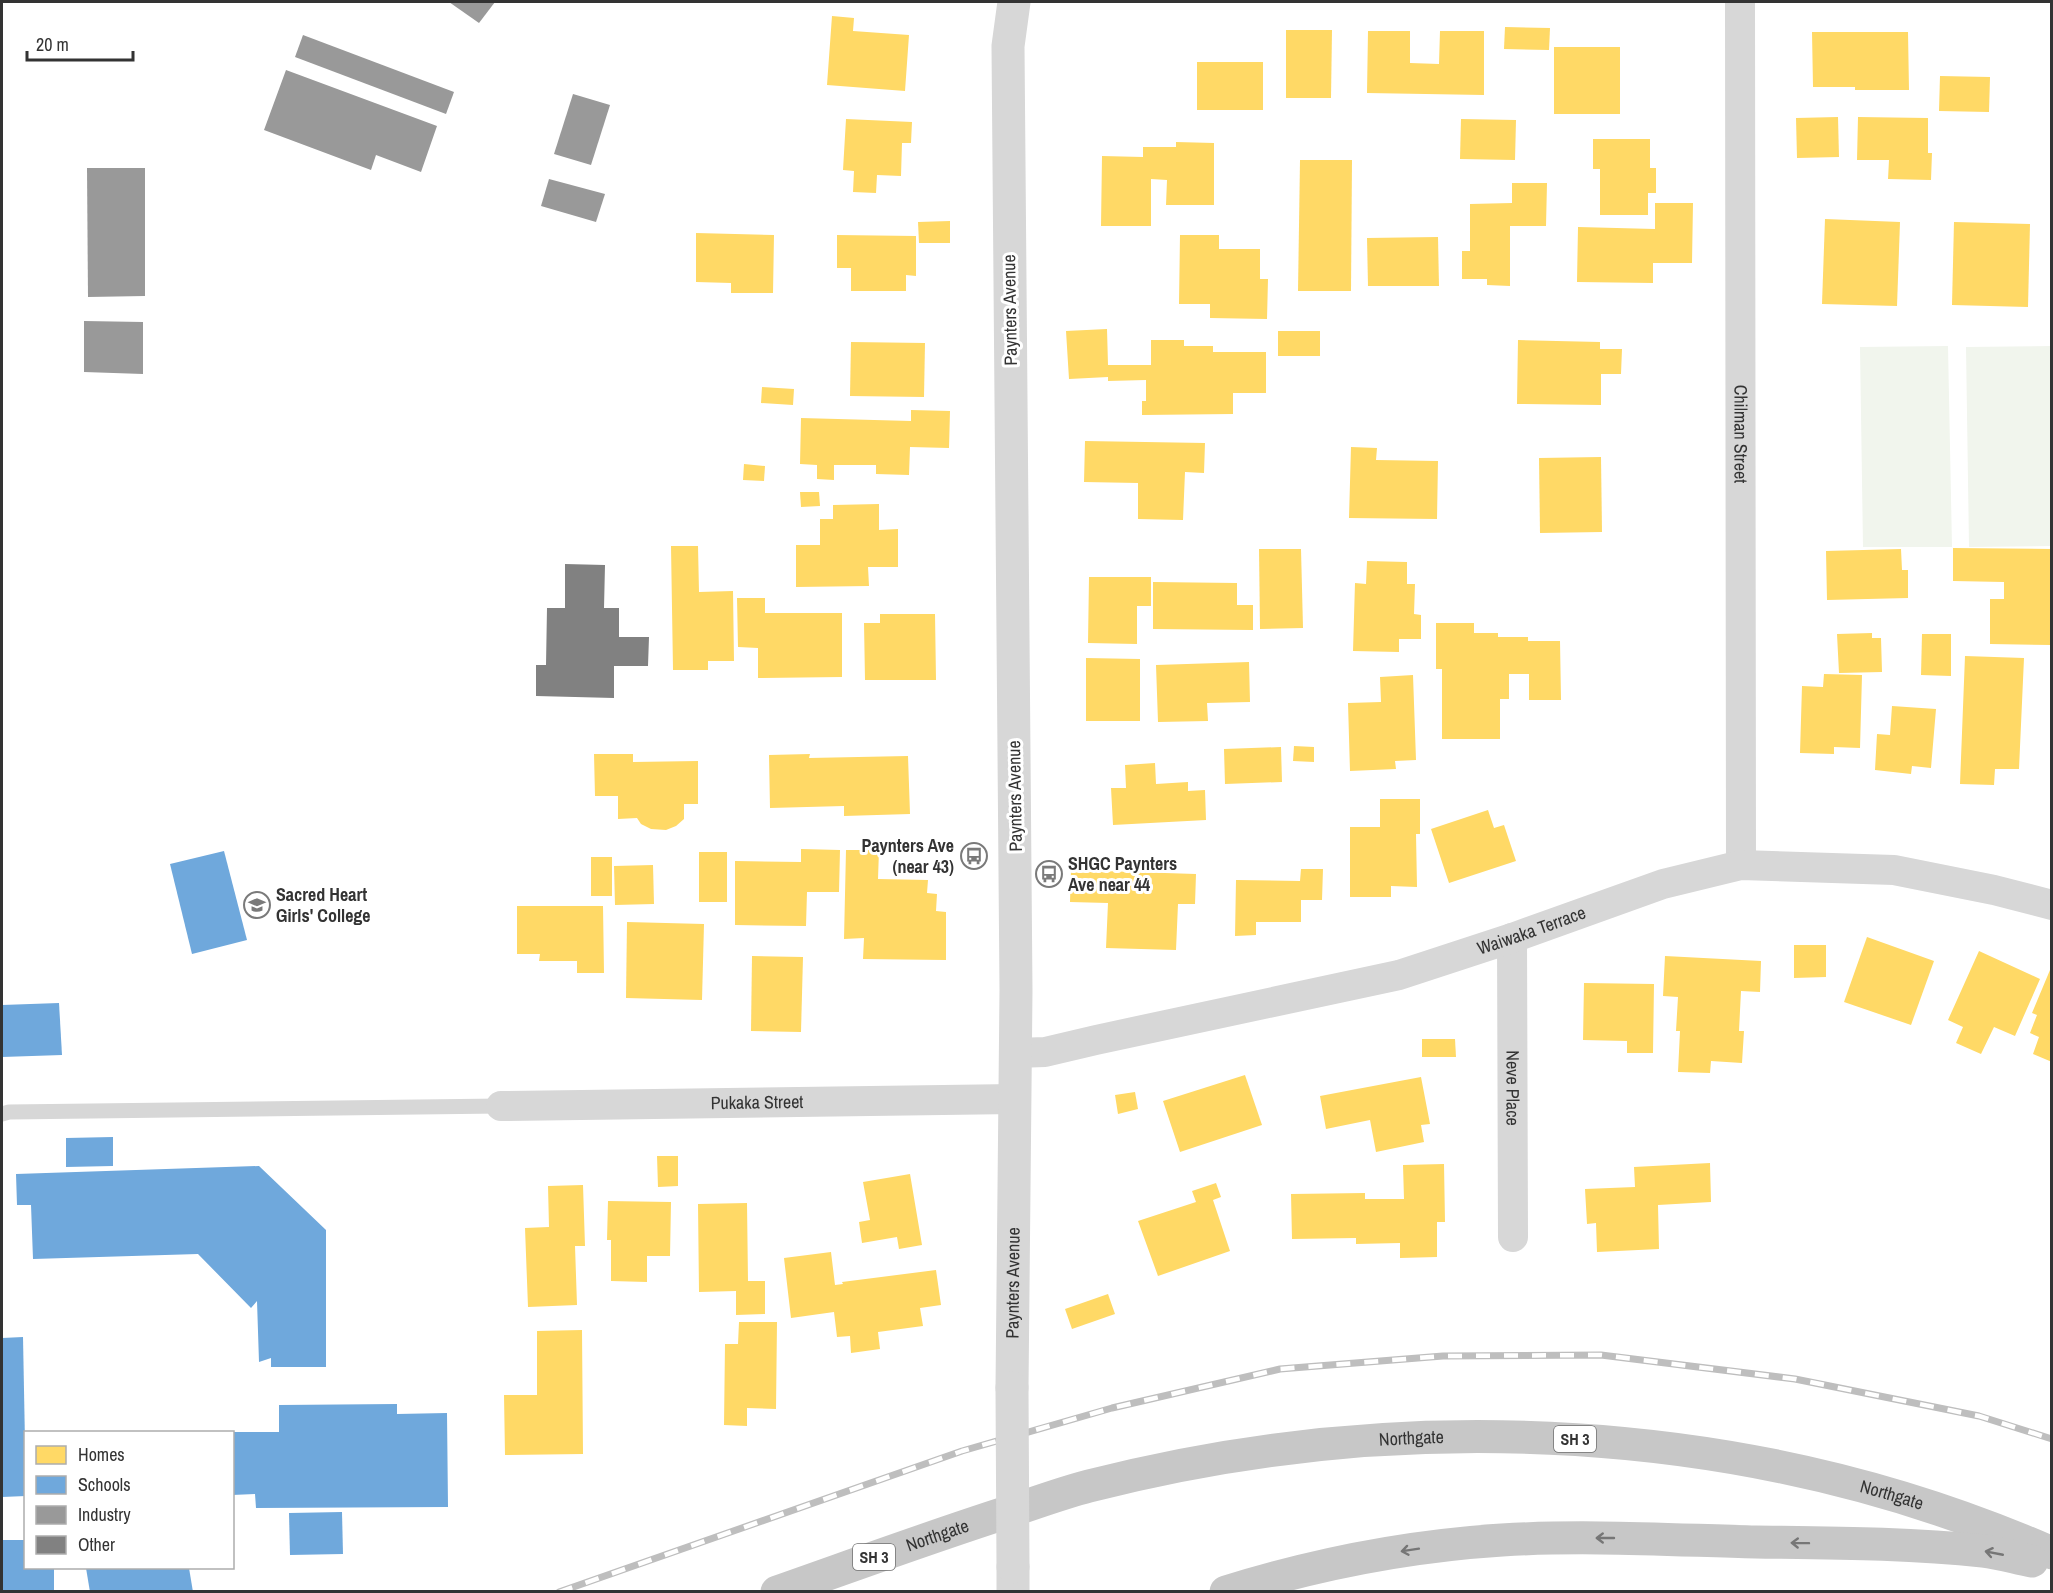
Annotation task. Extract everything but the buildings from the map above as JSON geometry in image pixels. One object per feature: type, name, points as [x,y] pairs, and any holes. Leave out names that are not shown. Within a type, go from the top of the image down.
[{"type":"highway","name":"Northgate","points":[[777,1592],[972,1523],[1087,1486],[1188,1464],[1288,1447],[1390,1438],[1496,1436],[1576,1439],[1701,1453],[1802,1472],[1912,1500],[2013,1536],[2052,1553]]},
{"type":"highway","points":[[1226,1592],[1276,1576],[1352,1559],[1429,1547],[1503,1540],[1653,1538],[1884,1545],[1985,1551],[2052,1565]]},
{"type":"street","name":"Paynters Avenue","points":[[1013,1579],[1012,1388],[1016,966],[1008,46],[1014,2]]},
{"type":"street","name":"Chilman Street","points":[[1740,2],[1741,865]]},
{"type":"street","name":"Waiwaka Terrace","points":[[1015,1053],[1045,1052],[1400,975],[1663,884],[1741,865],[1894,870],[1994,890],[2052,905]]},
{"type":"street","name":"Neve Place","points":[[1512,938],[1513,1237]]},
{"type":"street","name":"Pukaka Street","points":[[501,1106],[1015,1099]]},
{"type":"lane","points":[[2,1114],[9,1112],[501,1106]]},
{"type":"shaded area","points":[[1948,346],[1952,547],[1863,547],[1860,347]]},
{"type":"shaded area","points":[[2051,346],[2051,546],[1969,547],[1966,347]]},
{"type":"railway","points":[[559,1592],[962,1451],[1112,1408],[1280,1369],[1443,1356],[1601,1355],[1795,1379],[1979,1416],[2052,1439]]},
{"type":"place","name":"Paynters Ave (near 43)","points":[[974,856]]},
{"type":"place","name":"SHGC Paynters Ave near 44","points":[[1049,874]]},
{"type":"place","name":"Sacred Heart Girls' College","points":[[257,905]]}]
